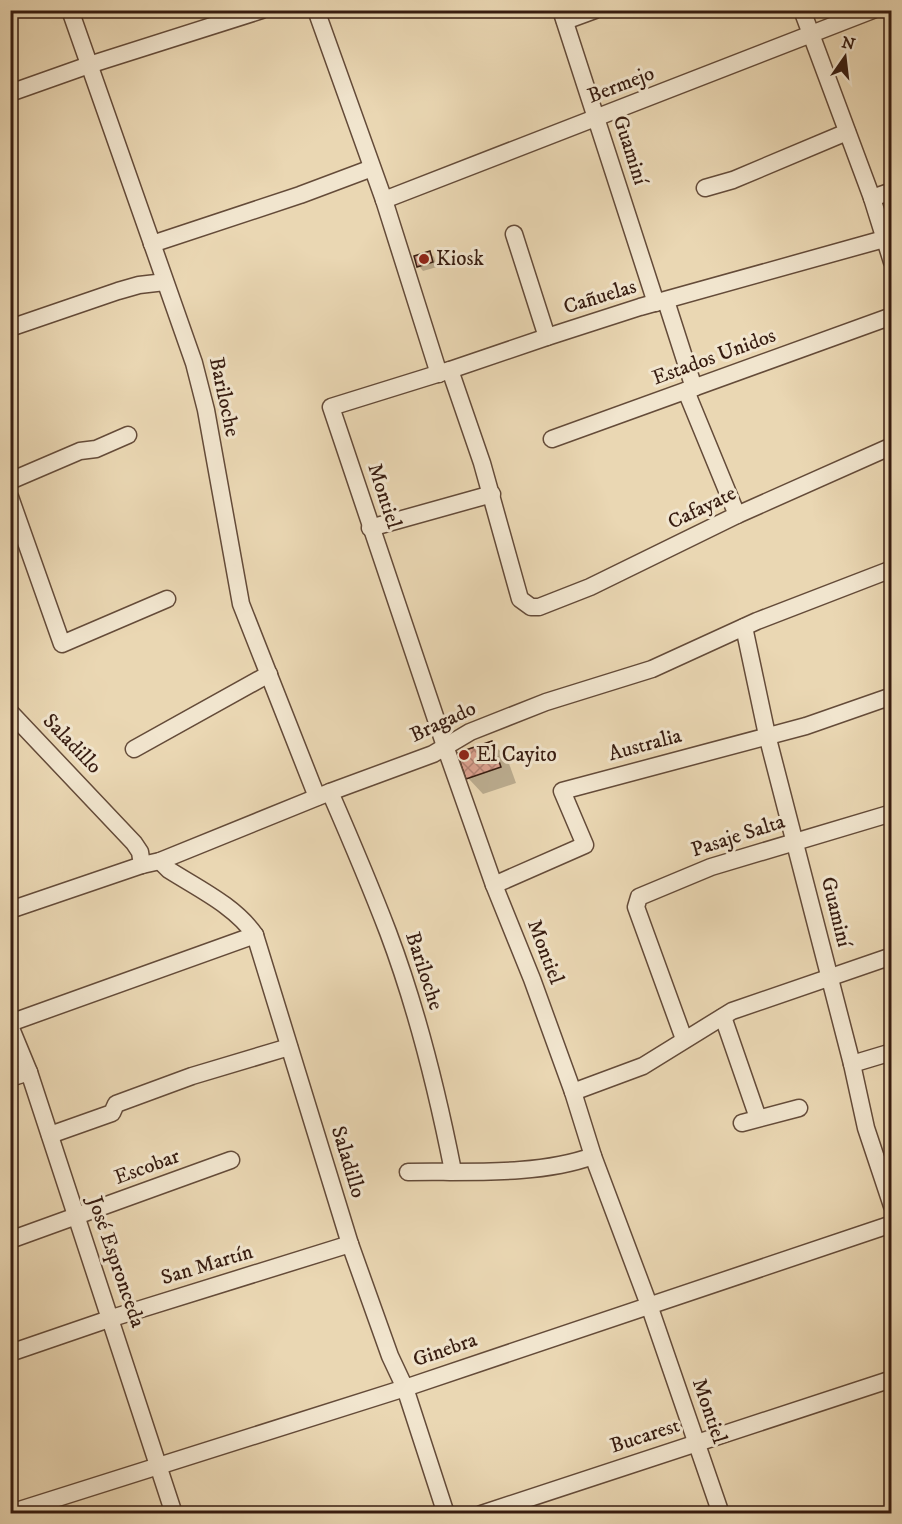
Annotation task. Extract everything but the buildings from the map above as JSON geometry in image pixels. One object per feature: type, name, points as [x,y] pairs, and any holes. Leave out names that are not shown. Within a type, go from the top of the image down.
[{"type":"street","name":"Bariloche","points":[[70,10],[187,339],[200,387],[241,604],[269,674],[388,933],[424,1047],[453,1171]]},
{"type":"street","points":[[10,93],[89,65],[262,10]]},
{"type":"street","points":[[316,10],[445,372],[492,494],[370,528]]},
{"type":"street","points":[[563,16],[595,10]]},
{"type":"street","points":[[802,10],[872,198],[891,262]]},
{"type":"street","name":"Bermejo","points":[[384,200],[873,10]]},
{"type":"street","name":"Guaminí","points":[[563,16],[690,389],[737,515]]},
{"type":"street","points":[[705,188],[733,180],[847,132]]},
{"type":"street","points":[[152,244],[300,195],[372,168]]},
{"type":"street","points":[[872,198],[891,191]]},
{"type":"street","points":[[514,234],[547,337]]},
{"type":"street","name":"Cañuelas","points":[[331,407],[661,302],[884,239]]},
{"type":"street","points":[[10,328],[129,288],[165,282]]},
{"type":"street","name":"Estados Unidos","points":[[552,439],[891,316]]},
{"type":"street","name":"Montiel","points":[[331,407],[445,746],[494,885],[532,978],[573,1092],[593,1156],[649,1305],[721,1514]]},
{"type":"street","points":[[10,481],[80,451],[96,449],[128,435]]},
{"type":"street","name":"Cafayate","points":[[492,494],[520,599],[526,605],[539,607],[590,587],[737,515],[891,446]]},
{"type":"street","points":[[10,497],[62,644],[167,600]]},
{"type":"street","name":"Bragado","points":[[10,910],[159,861],[324,794],[433,754],[470,732],[546,702],[652,669],[744,627],[891,569]]},
{"type":"street","name":"Guaminí","points":[[744,627],[767,735],[852,1064],[866,1128],[891,1206]]},
{"type":"street","points":[[134,748],[269,674]]},
{"type":"street","name":"Australia","points":[[494,885],[585,845],[562,790],[806,726],[891,696]]},
{"type":"street","name":"Saladillo","points":[[10,712],[134,843],[140,852],[142,865]]},
{"type":"street","name":"Pasaje Salta","points":[[684,1039],[636,907],[639,897],[711,867],[891,813]]},
{"type":"street","name":"Saladillo","points":[[159,861],[169,870],[235,912],[246,922],[255,936],[350,1244],[390,1356],[405,1388],[446,1514]]},
{"type":"street","points":[[10,1024],[255,936]]},
{"type":"street","points":[[573,1092],[643,1066],[684,1039],[749,1004],[891,956]]},
{"type":"street","points":[[723,1017],[758,1118]]},
{"type":"street","name":"José Espronceda","points":[[10,1024],[29,1072],[76,1218],[112,1318],[174,1514]]},
{"type":"street","points":[[50,1135],[112,1113],[116,1104],[181,1080],[289,1047]]},
{"type":"street","points":[[852,1064],[891,1052]]},
{"type":"street","points":[[10,1078],[29,1072]]},
{"type":"street","points":[[742,1123],[799,1108]]},
{"type":"street","points":[[408,1172],[546,1168],[593,1156]]},
{"type":"street","name":"Escobar","points":[[10,1240],[231,1160]]},
{"type":"street","name":"Ginebra","points":[[10,1513],[405,1388],[891,1224]]},
{"type":"street","name":"San Martín","points":[[10,1353],[112,1318],[350,1244]]},
{"type":"street","name":"Bucarest","points":[[481,1514],[891,1379]]},
{"type":"place","name":"Kiosk","points":[[424,259]]},
{"type":"place","name":"El Cayito","points":[[464,755]]}]
